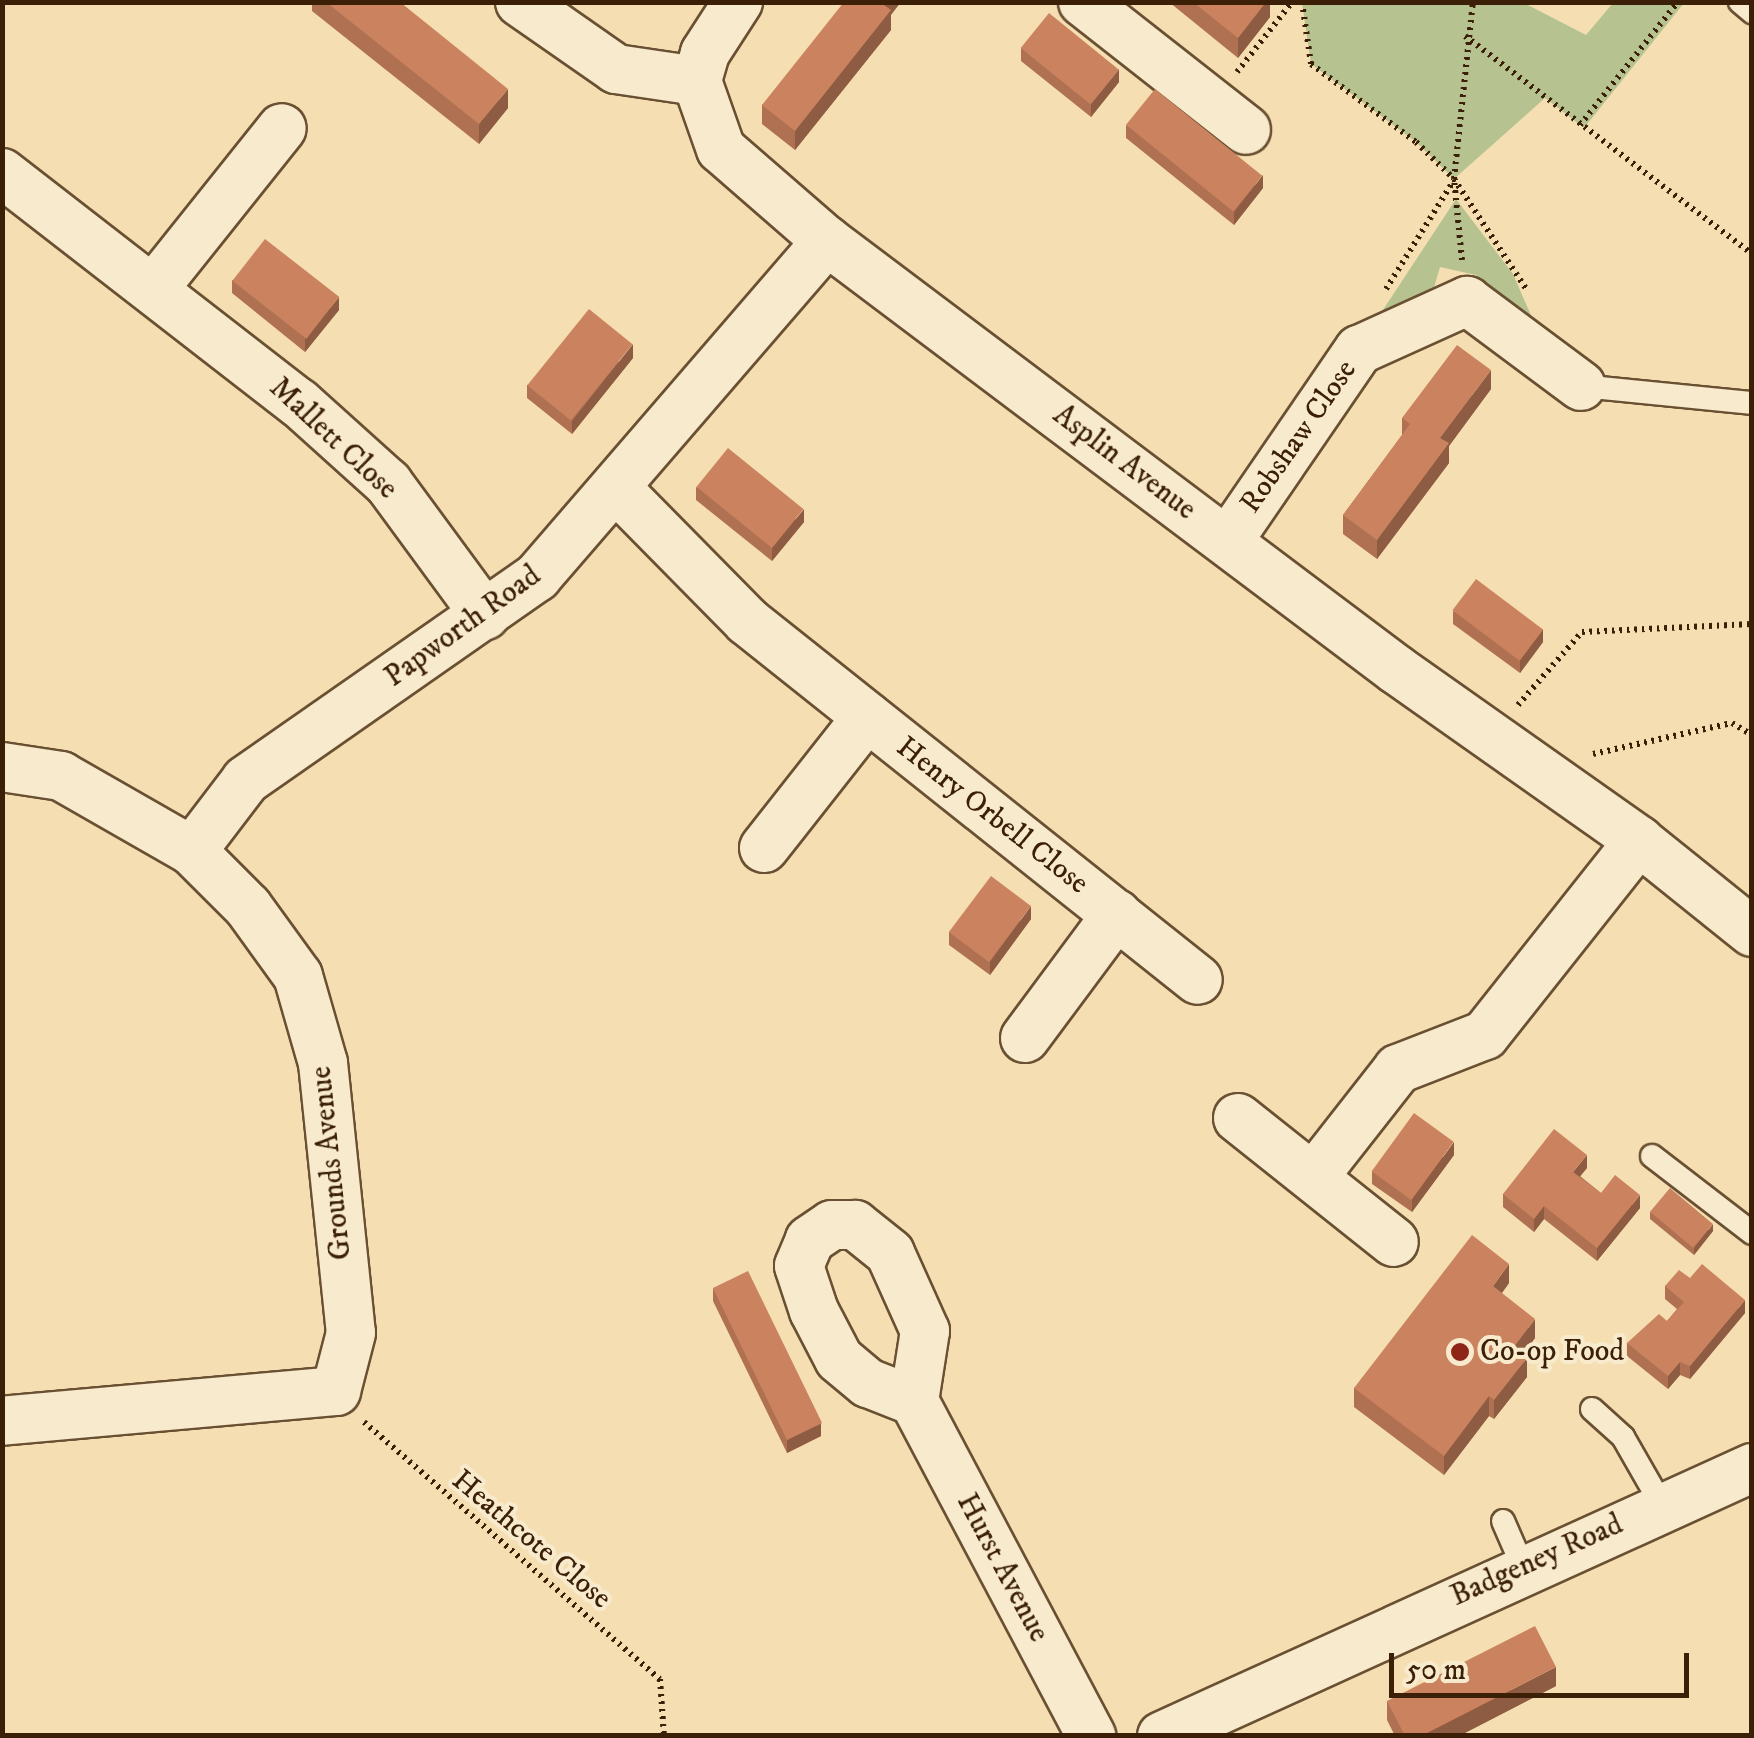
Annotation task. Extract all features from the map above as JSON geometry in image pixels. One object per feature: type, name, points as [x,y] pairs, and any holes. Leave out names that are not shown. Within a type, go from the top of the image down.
[{"type":"street","points":[[520,2],[616,68],[697,81],[706,53],[738,2]]},
{"type":"street","points":[[1083,2],[1229,116]]},
{"type":"street","name":"Asplin Avenue","points":[[697,81],[721,149],[827,241],[1490,737],[1639,841],[1752,932]]},
{"type":"street","points":[[155,287],[282,128]]},
{"type":"street","name":"Mallett Close","points":[[2,173],[155,287],[388,484],[485,615]]},
{"type":"street","name":"Papworth Road","points":[[192,851],[246,780],[537,577],[618,490],[827,241]]},
{"type":"street","points":[[1466,301],[1581,386]]},
{"type":"street","name":"Robshaw Close","points":[[1228,541],[1359,350],[1466,301]]},
{"type":"street","name":"Henry Orbell Close","points":[[618,490],[747,620],[1198,980]]},
{"type":"street","name":"Henry Orbell Close","points":[[764,848],[867,716]]},
{"type":"street","name":"Grounds Avenue","points":[[2,767],[62,776],[192,851],[248,908],[298,976],[324,1064],[351,1332],[336,1392]]},
{"type":"street","points":[[1315,1175],[1398,1069],[1485,1035],[1639,841]]},
{"type":"street","name":"Henry Orbell Close","points":[[1025,1038],[1117,914]]},
{"type":"street","points":[[1238,1118],[1315,1175],[1394,1242]]},
{"type":"street","points":[[2,1421],[336,1392]]},
{"type":"street","name":"Hurst Avenue","points":[[914,1401],[1091,1736]]},
{"type":"street","name":"Badgeney Road","points":[[1162,1736],[1523,1568],[1752,1468]]},
{"type":"lane","points":[[1740,2],[1752,12]]},
{"type":"lane","points":[[1581,386],[1752,403]]},
{"type":"lane","points":[[1652,1156],[1752,1233]]},
{"type":"lane","points":[[1592,1410],[1623,1436],[1662,1506]]},
{"type":"lane","points":[[1503,1522],[1523,1568]]},
{"type":"path","points":[[1229,116],[1292,2]]},
{"type":"path","points":[[1302,2],[1311,64],[1416,142],[1454,179]]},
{"type":"path","points":[[1466,301],[1454,179],[1464,36],[1473,2]]},
{"type":"path","points":[[1580,125],[1678,2]]},
{"type":"path","points":[[1464,36],[1752,254]]},
{"type":"path","points":[[1359,350],[1366,322],[1454,179]]},
{"type":"path","points":[[1490,737],[1582,632],[1752,624]]},
{"type":"path","points":[[1534,767],[1732,724],[1752,735]]},
{"type":"path","name":"Heathcote Close","points":[[336,1392],[393,1453],[660,1679],[664,1736]]},
{"type":"green space","points":[[1302,3],[1524,3],[1586,35],[1613,3],[1684,3],[1584,128],[1545,98],[1454,179],[1416,142],[1311,64]]},
{"type":"green space","points":[[1456,199],[1513,274],[1533,320],[1484,292],[1476,275],[1440,267],[1433,291],[1375,322]]},
{"type":"building","points":[[326,2],[400,2],[508,89],[479,124]]},
{"type":"building","points":[[844,2],[886,2],[884,5],[891,10],[795,131],[762,105]]},
{"type":"building","points":[[1193,2],[1266,2],[1238,38]]},
{"type":"building","points":[[1049,13],[1119,70],[1091,105],[1021,48]]},
{"type":"building","points":[[1155,89],[1262,176],[1233,212],[1126,125]]},
{"type":"building","points":[[265,239],[339,297],[306,339],[232,281]]},
{"type":"building","points":[[589,309],[633,344],[571,420],[527,385]]},
{"type":"building","points":[[1457,345],[1491,370],[1440,438],[1449,443],[1377,540],[1343,515],[1410,424],[1402,418]]},
{"type":"building","points":[[728,448],[803,509],[772,548],[697,487]]},
{"type":"building","points":[[1476,579],[1543,630],[1520,661],[1453,610]]},
{"type":"building","points":[[991,876],[1031,906],[989,962],[949,932]]},
{"type":"building","points":[[1414,1113],[1454,1142],[1411,1200],[1372,1171]]},
{"type":"building","points":[[1554,1129],[1587,1155],[1573,1172],[1601,1193],[1615,1175],[1640,1195],[1597,1248],[1544,1206],[1534,1219],[1503,1194]]},
{"type":"building","points":[[1670,1188],[1713,1224],[1693,1248],[1650,1212]]},
{"type":"building","name":"Co-op Food","points":[[1472,1235],[1509,1264],[1493,1286],[1535,1319],[1513,1348],[1527,1358],[1494,1400],[1489,1396],[1444,1456],[1354,1388]]},
{"type":"building","points":[[1702,1264],[1745,1300],[1690,1366],[1680,1362],[1668,1376],[1627,1343],[1659,1314],[1667,1321],[1684,1302],[1665,1286],[1679,1270],[1690,1278]]},
{"type":"building","points":[[748,1271],[822,1423],[787,1440],[713,1288]]},
{"type":"building","points":[[1535,1626],[1556,1667],[1421,1736],[1405,1736],[1387,1701]]},
{"type":"place","name":"Co-op Food","points":[[1460,1352]]}]
